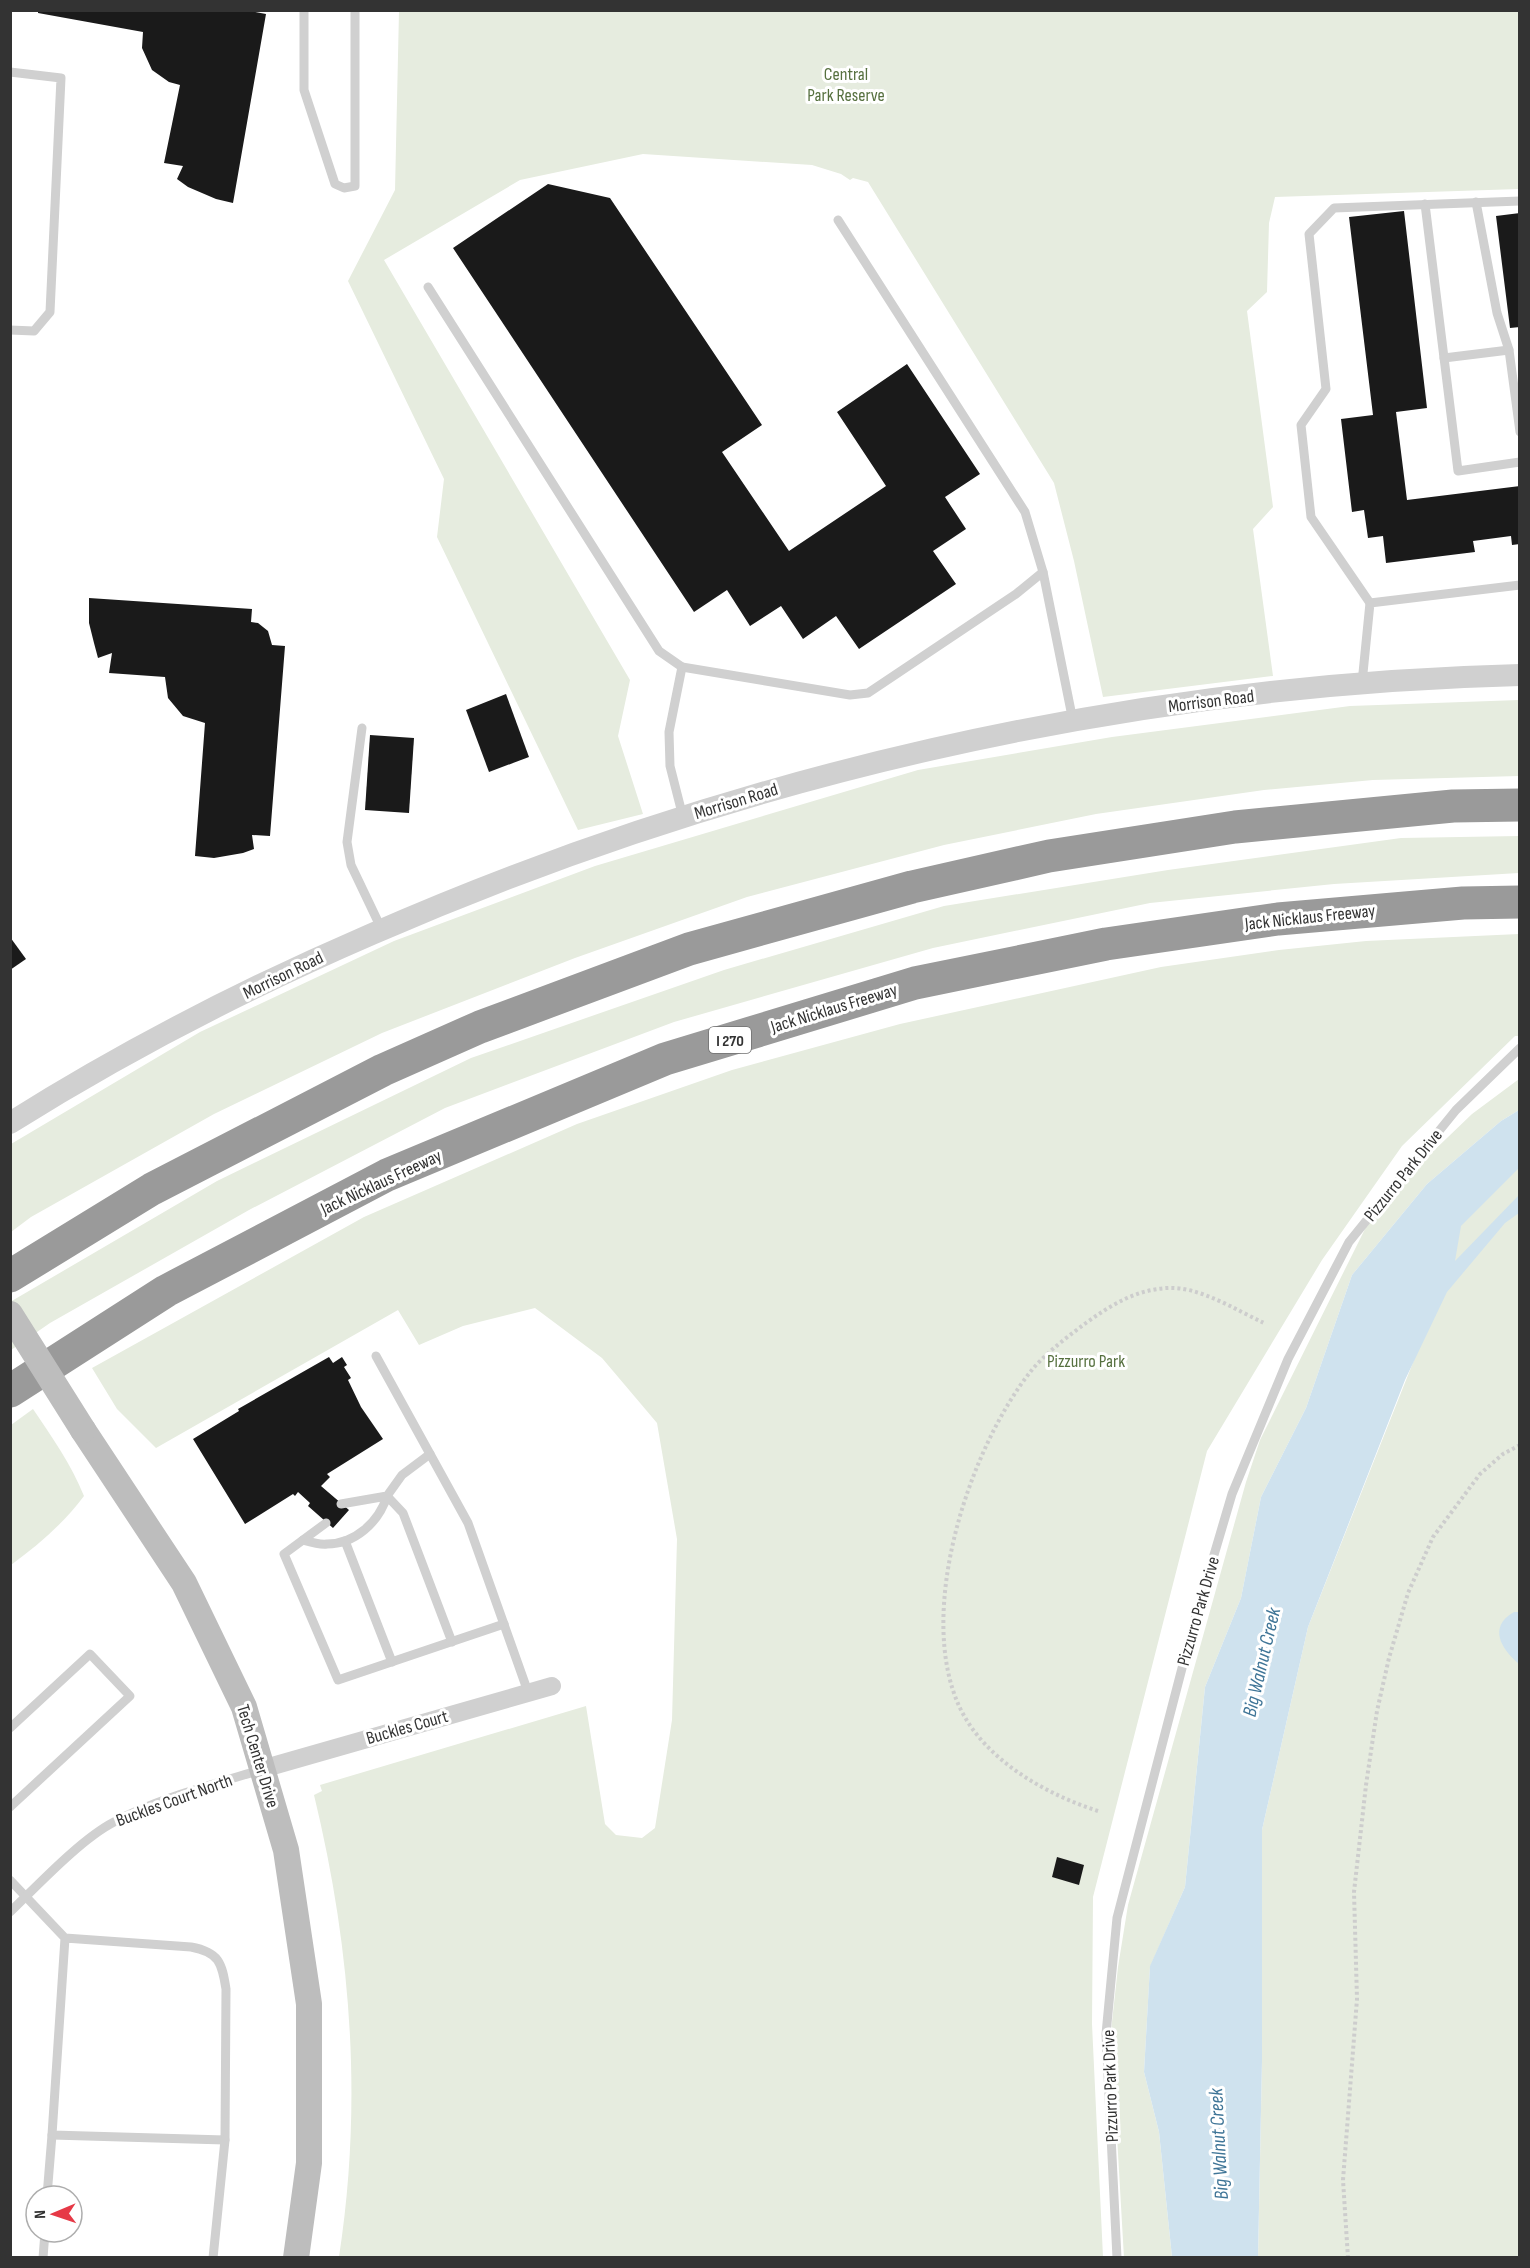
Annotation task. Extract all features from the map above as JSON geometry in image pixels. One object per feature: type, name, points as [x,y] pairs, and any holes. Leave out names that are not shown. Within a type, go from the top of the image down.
[{"type":"highway","points":[[10,1276],[152,1189],[382,1070],[480,1027],[689,949],[912,887],[1049,856],[1235,827],[1453,806],[1520,805]]},
{"type":"highway","name":"Jack Nicklaus Freeway","points":[[10,1391],[166,1291],[387,1175],[665,1059],[915,983],[1106,944],[1278,919],[1462,903],[1520,902]]},
{"type":"main road","name":"Tech Center Drive","points":[[10,1314],[184,1583],[244,1707],[286,1850],[309,2004],[309,2163],[296,2258]]},
{"type":"street","name":"Morrison Road","points":[[10,1123],[75,1082],[163,1033],[301,965],[483,887],[603,842],[765,791],[906,754],[1125,711],[1362,684],[1451,677],[1520,675]]},
{"type":"street","name":"Buckles Court","points":[[262,1769],[552,1686]]},
{"type":"lane","points":[[304,10],[304,90],[335,184],[344,188],[355,186],[356,10]]},
{"type":"lane","points":[[10,72],[61,78],[50,312],[34,331],[10,330]]},
{"type":"lane","points":[[1362,684],[1370,603],[1311,517],[1301,425],[1326,389],[1309,234],[1334,208],[1520,201]]},
{"type":"lane","points":[[1476,202],[1497,313],[1509,350],[1520,432]]},
{"type":"lane","points":[[1425,204],[1458,471],[1520,462]]},
{"type":"lane","points":[[838,220],[1025,512],[1043,572],[1073,721]]},
{"type":"lane","points":[[428,287],[659,651],[682,667],[850,695],[868,693],[1016,594],[1043,572]]},
{"type":"lane","points":[[1444,358],[1509,350]]},
{"type":"lane","points":[[1370,603],[1520,585]]},
{"type":"lane","points":[[682,667],[669,732],[670,766],[683,817]]},
{"type":"lane","points":[[362,728],[347,842],[351,865],[381,930]]},
{"type":"lane","name":"Pizzurro Park Drive","points":[[1117,2258],[1106,2034],[1117,1918],[1190,1636],[1232,1494],[1288,1359],[1349,1242],[1456,1110],[1520,1048]]},
{"type":"lane","points":[[376,1356],[468,1523],[528,1692]]},
{"type":"lane","points":[[303,1540],[326,1545],[349,1540],[372,1524],[382,1512],[387,1496],[402,1475],[430,1454]]},
{"type":"lane","points":[[341,1504],[387,1496]]},
{"type":"lane","points":[[387,1496],[403,1513],[452,1642]]},
{"type":"lane","points":[[326,1523],[284,1554],[338,1680],[504,1624]]},
{"type":"lane","points":[[345,1541],[392,1662]]},
{"type":"lane","points":[[10,1728],[90,1654],[130,1696],[10,1807]]},
{"type":"lane","name":"Buckles Court North","points":[[10,1912],[80,1847],[112,1822],[148,1807],[262,1769]]},
{"type":"lane","points":[[10,1880],[65,1938],[191,1947],[201,1949],[218,1959],[223,1968],[226,1989],[225,2140],[213,2258]]},
{"type":"lane","points":[[48,2184],[65,1938]]},
{"type":"lane","points":[[52,2135],[225,2140]]},
{"type":"path","points":[[1098,1811],[1078,1804],[1015,1771],[995,1755],[961,1709],[951,1682],[945,1658],[944,1605],[954,1540],[974,1475],[999,1422],[1032,1370],[1073,1332],[1121,1299],[1150,1290],[1185,1289],[1264,1323]]},
{"type":"path","points":[[1348,2258],[1343,2180],[1357,1999],[1354,1892],[1366,1785],[1379,1703],[1389,1658],[1408,1593],[1433,1538],[1480,1474],[1503,1454],[1520,1445]]},
{"type":"green space","name":"Central Park Reserve","points":[[399,11],[1519,11],[1519,189],[1275,197],[1269,223],[1267,292],[1247,311],[1273,507],[1253,529],[1273,676],[1103,697],[1074,561],[1054,483],[868,182],[853,178],[850,180],[841,174],[812,165],[643,154],[520,180],[384,260],[630,680],[618,736],[643,814],[578,830],[437,537],[444,479],[348,281],[395,190]]},
{"type":"green space","points":[[1519,700],[1519,776],[1373,780],[1264,790],[1096,814],[944,845],[747,897],[575,958],[382,1033],[214,1114],[31,1217],[11,1232],[11,1144],[200,1032],[394,941],[595,866],[918,770],[1112,737],[1350,706]]},
{"type":"green space","points":[[1519,836],[1519,873],[1334,884],[1150,903],[933,948],[674,1022],[445,1108],[249,1210],[50,1323],[11,1350],[10,1302],[217,1181],[471,1058],[724,970],[944,906],[1168,870],[1401,838]]},
{"type":"green space","name":"Pizzurro Park","points":[[1519,934],[1519,1036],[1515,1036],[1402,1146],[1322,1260],[1207,1451],[1093,1897],[1092,2024],[1103,2257],[339,2257],[350,2141],[349,2025],[337,1910],[314,1795],[322,1791],[320,1785],[586,1706],[605,1824],[616,1835],[642,1838],[655,1828],[672,1720],[677,1539],[657,1423],[602,1358],[535,1308],[463,1326],[419,1345],[398,1310],[156,1448],[117,1409],[92,1368],[364,1217],[577,1124],[732,1070],[900,1024],[1161,967],[1279,950],[1366,941]]},
{"type":"green space","points":[[1519,1079],[1519,1110],[1501,1121],[1427,1184],[1352,1275],[1306,1408],[1261,1497],[1241,1598],[1205,1687],[1185,1887],[1150,1967],[1144,2072],[1159,2132],[1172,2257],[1124,2258],[1111,2031],[1128,1905],[1246,1482],[1260,1440],[1366,1227],[1423,1161],[1472,1114]]},
{"type":"green space","points":[[1519,1156],[1519,2257],[1258,2258],[1262,2061],[1262,1830],[1308,1627],[1414,1360],[1455,1225]]},
{"type":"green space","points":[[33,1409],[67,1462],[84,1496],[50,1534],[11,1565],[11,1425]]},
{"type":"water","name":"Big Walnut Creek","points":[[1519,1110],[1519,1168],[1461,1226],[1455,1261],[1519,1195],[1519,1213],[1505,1223],[1447,1292],[1405,1380],[1308,1627],[1262,1830],[1262,2061],[1258,2257],[1172,2257],[1159,2132],[1144,2072],[1150,1966],[1185,1887],[1205,1687],[1241,1598],[1261,1497],[1306,1408],[1352,1275],[1427,1184],[1501,1121]]},
{"type":"water","points":[[1514,1612],[1519,1612],[1519,1664],[1507,1652],[1499,1631],[1501,1624]]},
{"type":"building","points":[[38,10],[244,10],[266,14],[233,203],[216,199],[188,187],[177,179],[183,166],[164,163],[180,85],[169,82],[152,70],[142,48],[143,32],[38,13]]},
{"type":"building","points":[[548,184],[610,198],[762,425],[722,452],[789,551],[886,486],[837,412],[907,364],[980,474],[945,497],[966,529],[933,551],[956,584],[859,649],[836,616],[803,639],[781,606],[750,626],[727,590],[694,612],[453,248]]},
{"type":"building","points":[[1404,211],[1427,408],[1396,412],[1407,500],[1520,486],[1520,544],[1512,545],[1511,536],[1473,541],[1475,552],[1386,563],[1383,536],[1368,538],[1364,510],[1352,512],[1341,419],[1373,415],[1349,217]]},
{"type":"building","points":[[1520,213],[1520,327],[1510,328],[1496,216]]},
{"type":"building","points":[[89,598],[252,609],[251,622],[258,623],[268,631],[272,645],[285,646],[270,836],[252,835],[254,849],[214,858],[195,856],[205,723],[183,716],[168,698],[165,677],[109,673],[112,653],[98,658],[89,623]]},
{"type":"building","points":[[506,694],[529,757],[489,772],[466,710]]},
{"type":"building","points":[[370,735],[414,738],[409,813],[365,810]]},
{"type":"building","points":[[10,937],[26,959],[10,970]]},
{"type":"building","points":[[329,1357],[333,1363],[342,1357],[347,1365],[344,1367],[351,1378],[348,1380],[361,1407],[383,1439],[327,1474],[330,1477],[321,1486],[349,1510],[333,1528],[308,1506],[310,1503],[298,1492],[295,1496],[293,1494],[245,1524],[193,1439],[239,1411],[238,1409]]},
{"type":"building","points":[[1057,1857],[1084,1865],[1079,1885],[1052,1877]]}]
